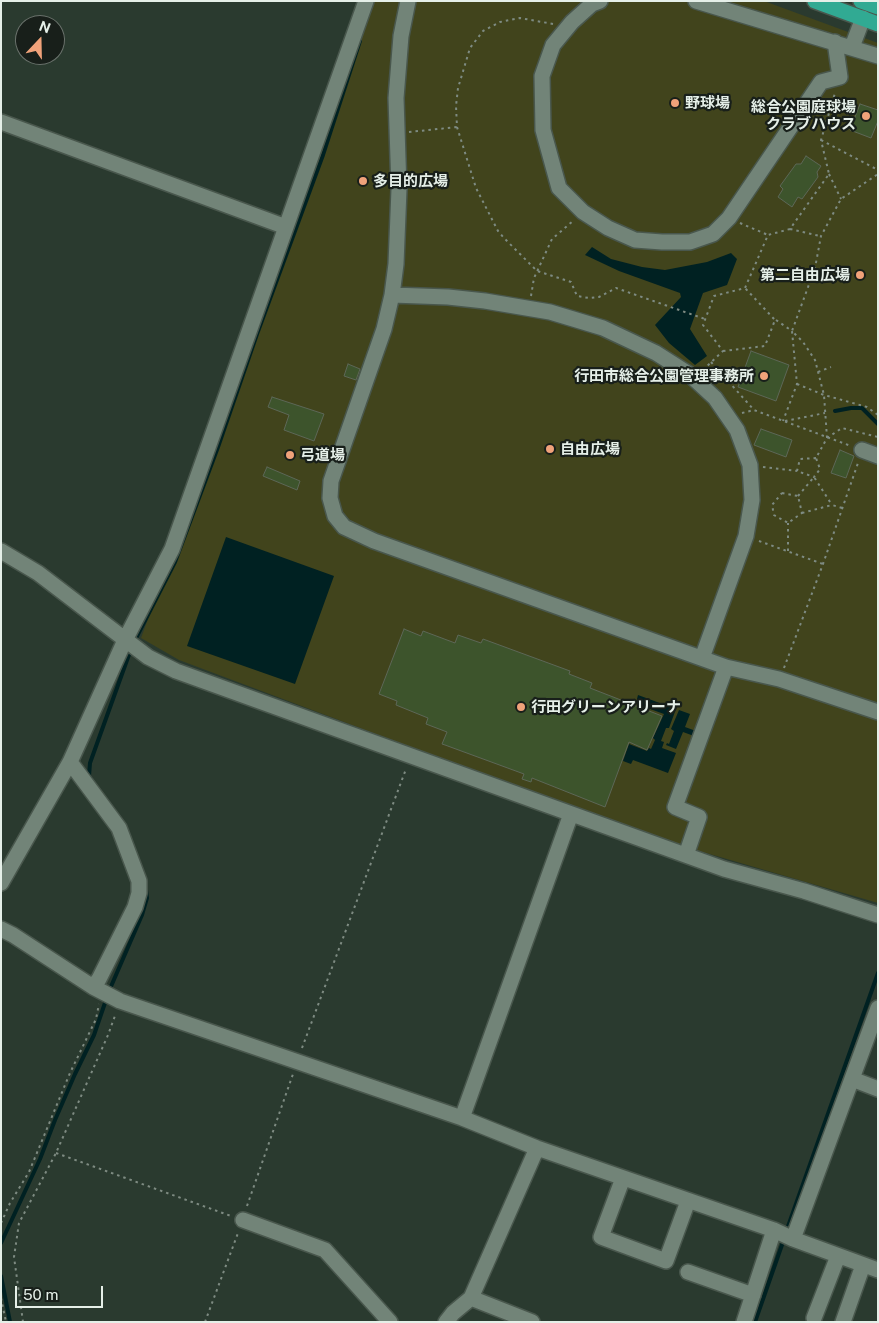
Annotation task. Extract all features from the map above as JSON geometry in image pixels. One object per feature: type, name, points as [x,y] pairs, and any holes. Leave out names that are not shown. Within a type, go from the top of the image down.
[{"type":"highway","points":[[816,1],[878,24]]},
{"type":"highway","points":[[860,1],[878,7]]},
{"type":"street","points":[[1,883],[70,762],[125,640],[172,549],[366,1]]},
{"type":"street","points":[[408,1],[398,61],[396,98],[398,198],[396,264],[392,295],[384,329],[331,482],[330,498],[335,516],[344,527],[374,541],[726,667],[779,679],[878,712]]},
{"type":"street","points":[[600,1],[592,4],[572,22],[553,45],[542,76],[543,130],[559,188],[583,212],[608,228],[635,240],[690,242],[713,234],[729,218],[821,82],[840,77],[835,42]]},
{"type":"street","points":[[696,1],[878,56]]},
{"type":"street","points":[[852,47],[863,18]]},
{"type":"street","points":[[1,122],[286,226]]},
{"type":"street","points":[[392,295],[448,297],[494,302],[550,312],[603,328],[656,353],[689,374],[715,398],[736,430],[750,466],[752,500],[746,536],[702,658]]},
{"type":"street","points":[[862,450],[878,456]]},
{"type":"street","points":[[1,551],[38,573],[148,657],[176,671],[724,869],[849,904],[878,915]]},
{"type":"street","points":[[686,855],[699,817],[675,807],[726,667]]},
{"type":"street","points":[[70,762],[119,828],[139,881],[139,893],[135,907],[99,979],[97,989]]},
{"type":"street","points":[[462,1118],[571,814]]},
{"type":"street","points":[[1,929],[13,934],[97,989],[120,1001],[462,1118],[537,1148],[774,1230],[793,1239],[878,1270]]},
{"type":"street","points":[[793,1239],[878,1008]]},
{"type":"street","points":[[852,1079],[878,1088]]},
{"type":"street","points":[[446,1322],[453,1313],[472,1298],[537,1148]]},
{"type":"street","points":[[623,1178],[601,1237],[666,1261],[688,1201]]},
{"type":"street","points":[[243,1220],[325,1250],[390,1322]]},
{"type":"street","points":[[744,1322],[774,1230]]},
{"type":"street","points":[[814,1318],[838,1256]]},
{"type":"street","points":[[843,1322],[863,1265]]},
{"type":"street","points":[[688,1272],[753,1295]]},
{"type":"street","points":[[472,1298],[532,1322]]},
{"type":"path","points":[[572,22],[547,24],[520,18],[500,22],[483,31],[470,48],[458,88],[456,106],[457,127],[476,188],[498,231],[537,271],[570,282],[577,296],[599,297],[616,288],[705,319]]},
{"type":"path","points":[[840,77],[821,140],[829,174],[841,199]]},
{"type":"path","points":[[397,133],[457,127]]},
{"type":"path","points":[[821,140],[878,170]]},
{"type":"path","points":[[790,229],[829,174]]},
{"type":"path","points":[[783,421],[797,384],[792,331],[815,268],[821,236],[841,199],[878,174]]},
{"type":"path","points":[[532,290],[534,278],[552,238],[583,212]]},
{"type":"path","points":[[729,218],[768,234],[790,229],[821,236]]},
{"type":"path","points":[[745,288],[768,234]]},
{"type":"path","points":[[723,351],[703,325],[705,319],[714,296],[745,288]]},
{"type":"path","points":[[745,288],[775,320],[792,331],[803,342],[815,360],[824,395],[827,438]]},
{"type":"path","points":[[775,320],[765,346],[723,351],[711,362],[754,410],[862,450],[823,564],[779,679]]},
{"type":"path","points":[[818,372],[831,367]]},
{"type":"path","points":[[797,384],[824,395],[868,407],[878,415]]},
{"type":"path","points":[[783,421],[826,413]]},
{"type":"path","points":[[798,496],[820,470],[816,458],[827,438],[842,428],[878,438]]},
{"type":"path","points":[[798,471],[800,459],[816,458]]},
{"type":"path","points":[[750,466],[798,471],[814,477],[832,505]]},
{"type":"path","points":[[788,523],[774,515],[772,505],[782,493],[798,496]]},
{"type":"path","points":[[798,496],[802,513]]},
{"type":"path","points":[[788,523],[802,513],[832,505],[842,508]]},
{"type":"path","points":[[788,523],[788,551]]},
{"type":"path","points":[[746,536],[823,564]]},
{"type":"path","points":[[1,1223],[10,1202],[29,1172],[70,1073],[96,1018],[97,989]]},
{"type":"path","points":[[23,1322],[14,1257],[19,1223],[56,1153],[108,1035],[120,1001]]},
{"type":"path","points":[[205,1322],[243,1220]]},
{"type":"path","points":[[1,1298],[6,1322]]},
{"type":"green space","points":[[373,1],[764,1],[878,43],[878,903],[689,848],[573,808],[179,660],[141,638],[354,59]]},
{"type":"water","points":[[592,247],[611,259],[642,267],[665,270],[707,262],[731,253],[737,259],[727,285],[703,293],[690,329],[707,356],[695,365],[669,343],[655,325],[681,297],[680,293],[619,271],[585,255]]},
{"type":"water","points":[[226,537],[334,576],[295,684],[187,646]]},
{"type":"water","points":[[638,695],[676,709],[669,728],[666,728],[661,741],[664,742],[662,748],[676,753],[668,773],[633,760],[631,764],[623,761],[629,744],[647,751],[649,748],[651,749],[655,740],[653,738],[664,714],[639,705]]},
{"type":"water","points":[[679,710],[690,714],[685,727],[696,731],[694,736],[683,732],[676,749],[666,745],[667,743],[669,744],[674,731],[671,729]]},
{"type":"building","name":"総合公園庭球場 クラブハウス","points":[[860,104],[878,110],[878,121],[871,138],[850,130]]},
{"type":"building","points":[[806,156],[821,166],[817,172],[818,177],[802,199],[798,197],[792,207],[778,197],[783,189],[780,186],[796,164],[801,164]]},
{"type":"building","name":"行田市総合公園管理事務所","points":[[751,351],[789,365],[776,401],[738,387]]},
{"type":"building","points":[[348,364],[360,369],[356,380],[344,376]]},
{"type":"building","points":[[272,397],[324,414],[314,441],[284,430],[289,415],[268,407]]},
{"type":"building","points":[[761,429],[792,440],[786,457],[754,445]]},
{"type":"building","points":[[840,450],[854,456],[846,478],[831,473]]},
{"type":"building","points":[[267,467],[300,481],[297,490],[263,476]]},
{"type":"building","points":[[404,629],[421,636],[423,631],[455,643],[458,635],[481,643],[483,639],[570,671],[569,674],[592,683],[590,688],[662,716],[647,750],[629,742],[605,807],[532,778],[531,782],[522,779],[524,774],[442,744],[447,732],[426,724],[428,718],[396,705],[397,701],[379,694]]},
{"type":"waterway","points":[[134,642],[175,562],[323,155],[360,41]]},
{"type":"waterway","points":[[835,411],[862,408],[878,424]]},
{"type":"waterway","points":[[91,779],[89,776],[90,763],[131,649]]},
{"type":"waterway","points":[[109,991],[142,915],[147,898],[146,890]]},
{"type":"waterway","points":[[786,1232],[878,973]]},
{"type":"waterway","points":[[1,1243],[94,1035],[107,997]]},
{"type":"waterway","points":[[755,1322],[784,1239]]},
{"type":"waterway","points":[[1,1276],[10,1322]]},
{"type":"place","name":"野球場","points":[[675,103]]},
{"type":"place","name":"総合公園庭球場 クラブハウス","points":[[866,116]]},
{"type":"place","name":"多目的広場","points":[[363,181]]},
{"type":"place","name":"第二自由広場","points":[[860,275]]},
{"type":"place","name":"行田市総合公園管理事務所","points":[[764,376]]},
{"type":"place","name":"自由広場","points":[[550,449]]},
{"type":"place","name":"弓道場","points":[[290,455]]},
{"type":"place","name":"行田グリーンアリーナ","points":[[521,707]]}]
